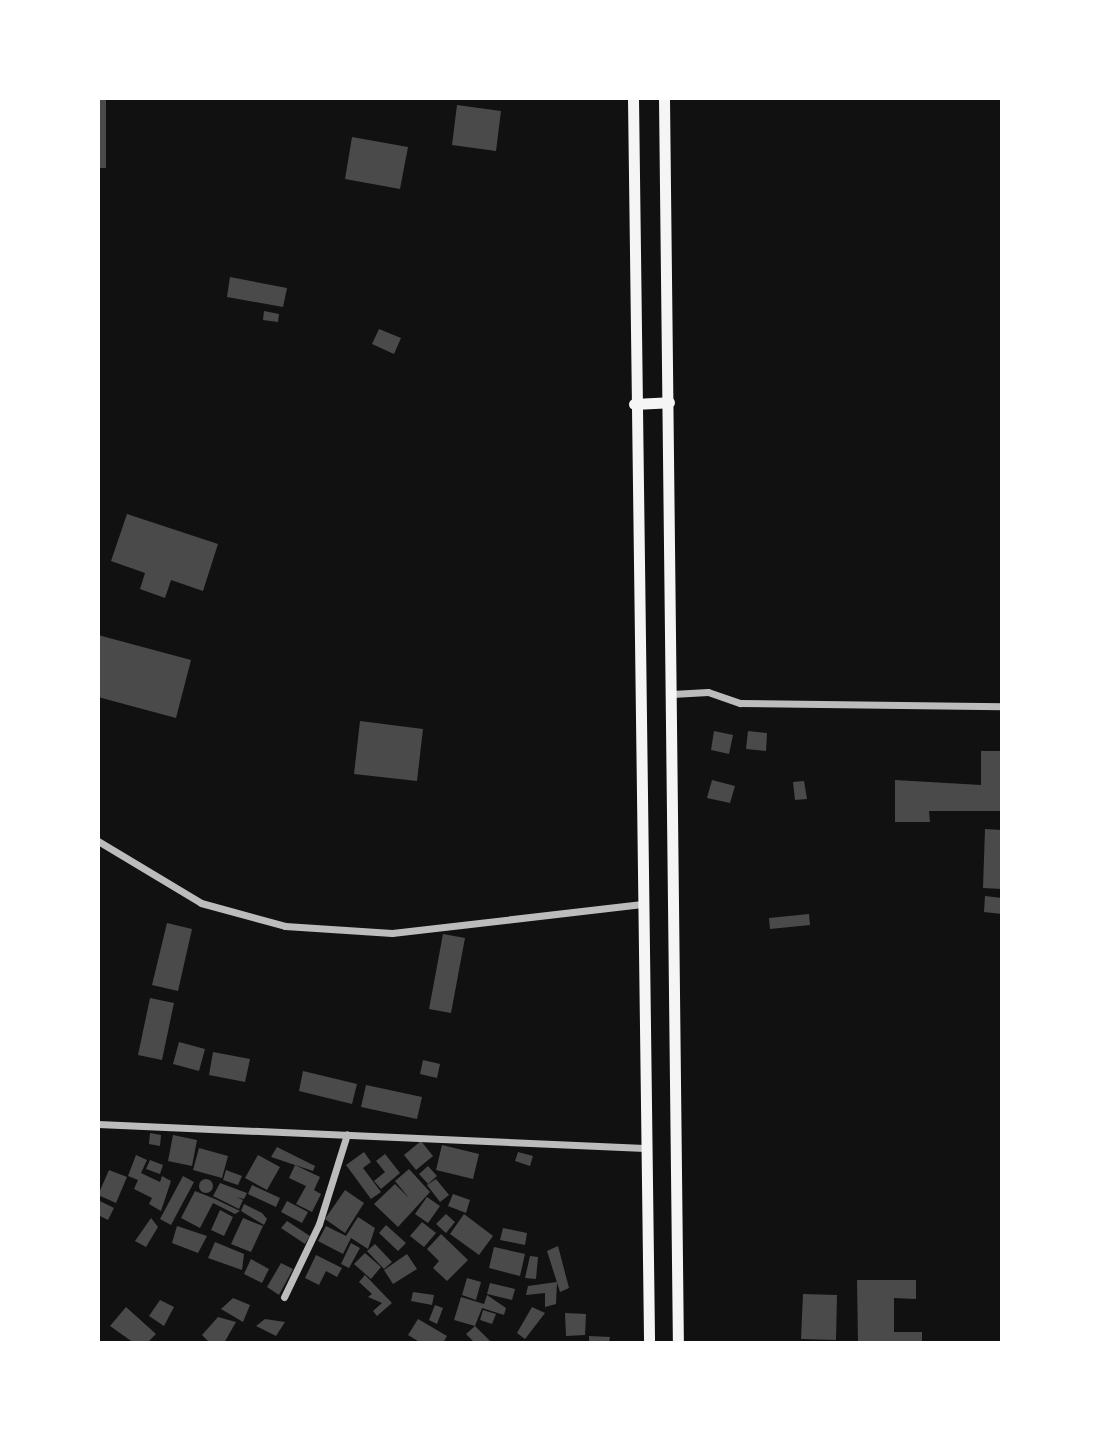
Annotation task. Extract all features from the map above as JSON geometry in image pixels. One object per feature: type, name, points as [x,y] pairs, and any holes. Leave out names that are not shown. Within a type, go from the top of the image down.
[{"type":"main road","points":[[633,98],[634,404],[649,1343]]},
{"type":"main road","points":[[664,98],[678,1343]]},
{"type":"main road","points":[[634,404],[669,402]]},
{"type":"street","points":[[672,694],[708,692],[740,703],[1002,706]]},
{"type":"street","points":[[98,841],[201,903],[285,926],[392,933],[644,904]]},
{"type":"street","points":[[98,1124],[644,1148]]},
{"type":"street","points":[[284,1297],[319,1224],[347,1134]]},
{"type":"building","points":[[98,98],[106,98],[106,168],[98,168]]},
{"type":"building","points":[[457,105],[501,111],[496,151],[452,145]]},
{"type":"building","points":[[352,137],[408,147],[400,189],[345,179]]},
{"type":"building","points":[[230,277],[287,288],[283,307],[227,297]]},
{"type":"building","points":[[264,311],[279,314],[278,322],[263,320]]},
{"type":"building","points":[[379,329],[401,338],[394,354],[372,344]]},
{"type":"building","points":[[127,514],[218,544],[203,591],[171,580],[165,598],[140,589],[145,573],[111,561]]},
{"type":"building","points":[[98,635],[191,660],[176,718],[98,697]]},
{"type":"building","points":[[360,721],[423,729],[417,781],[354,774]]},
{"type":"building","points":[[714,731],[733,735],[729,754],[711,750]]},
{"type":"building","points":[[748,731],[767,733],[766,751],[746,749]]},
{"type":"building","points":[[981,751],[1002,751],[1002,811],[929,811],[930,822],[895,822],[895,780],[981,785]]},
{"type":"building","points":[[712,780],[735,786],[730,803],[707,798]]},
{"type":"building","points":[[804,781],[807,799],[795,800],[793,782]]},
{"type":"building","points":[[985,829],[1002,830],[1002,889],[983,888]]},
{"type":"building","points":[[985,896],[1002,898],[1002,914],[984,912]]},
{"type":"building","points":[[809,914],[810,925],[770,929],[769,918]]},
{"type":"building","points":[[167,923],[192,929],[178,991],[152,985]]},
{"type":"building","points":[[443,934],[465,938],[451,1013],[429,1009]]},
{"type":"building","points":[[150,998],[174,1003],[162,1060],[138,1055]]},
{"type":"building","points":[[179,1042],[205,1049],[199,1071],[173,1064]]},
{"type":"building","points":[[213,1052],[250,1059],[245,1082],[209,1075]]},
{"type":"building","points":[[423,1060],[440,1064],[437,1078],[420,1074]]},
{"type":"building","points":[[303,1071],[357,1084],[352,1104],[299,1091]]},
{"type":"building","points":[[366,1085],[422,1097],[417,1119],[361,1107]]},
{"type":"building","points":[[150,1133],[161,1135],[160,1146],[149,1144]]},
{"type":"building","points":[[173,1135],[197,1140],[192,1166],[168,1161]]},
{"type":"building","points":[[421,1141],[433,1156],[416,1170],[404,1155]]},
{"type":"building","points":[[442,1145],[479,1154],[473,1179],[436,1170]]},
{"type":"building","points":[[277,1147],[315,1166],[313,1171],[271,1157]]},
{"type":"building","points":[[199,1148],[228,1156],[222,1178],[193,1170]]},
{"type":"building","points":[[364,1152],[371,1162],[363,1168],[381,1192],[371,1199],[346,1165]]},
{"type":"building","points":[[518,1152],[533,1156],[530,1166],[515,1161]]},
{"type":"building","points":[[385,1154],[400,1173],[381,1189],[374,1181],[385,1172],[376,1161]]},
{"type":"building","points":[[136,1155],[147,1160],[141,1173],[160,1182],[162,1176],[171,1181],[161,1211],[149,1204],[152,1198],[134,1189],[138,1180],[128,1176]]},
{"type":"building","points":[[258,1155],[280,1167],[267,1190],[245,1178]]},
{"type":"building","points":[[150,1160],[163,1165],[160,1174],[146,1169]]},
{"type":"building","points":[[295,1165],[320,1177],[314,1190],[321,1194],[312,1212],[296,1204],[306,1186],[289,1178]]},
{"type":"building","points":[[428,1166],[437,1176],[428,1184],[419,1174]]},
{"type":"building","points":[[409,1169],[430,1192],[398,1227],[374,1204],[395,1184],[409,1198],[395,1181]]},
{"type":"building","points":[[109,1170],[127,1177],[116,1203],[98,1195]]},
{"type":"building","points":[[226,1170],[242,1176],[238,1185],[223,1180]]},
{"type":"building","points":[[183,1176],[194,1182],[171,1225],[160,1219]]},
{"type":"building","points":[[206,1179],[213,1186],[206,1193],[199,1186]]},
{"type":"building","points":[[436,1179],[449,1195],[440,1202],[427,1185]]},
{"type":"building","points":[[220,1183],[247,1193],[244,1199],[236,1197],[243,1200],[239,1209],[213,1196]]},
{"type":"building","points":[[252,1185],[280,1198],[276,1207],[248,1194]]},
{"type":"building","points":[[345,1190],[364,1203],[345,1233],[325,1219]]},
{"type":"building","points":[[195,1191],[240,1211],[235,1214],[213,1203],[200,1228],[181,1218]]},
{"type":"building","points":[[453,1194],[470,1200],[466,1213],[448,1206]]},
{"type":"building","points":[[427,1197],[440,1206],[428,1223],[415,1214]]},
{"type":"building","points":[[98,1200],[114,1208],[108,1220],[98,1215]]},
{"type":"building","points":[[287,1201],[308,1212],[302,1223],[281,1212]]},
{"type":"building","points":[[244,1204],[262,1213],[267,1219],[264,1225],[241,1211]]},
{"type":"building","points":[[220,1210],[233,1217],[224,1236],[211,1230]]},
{"type":"building","points":[[446,1214],[455,1222],[446,1233],[436,1224]]},
{"type":"building","points":[[464,1214],[493,1236],[479,1255],[450,1234]]},
{"type":"building","points":[[358,1217],[375,1228],[368,1249],[351,1238],[343,1254],[318,1241],[326,1226],[346,1236]]},
{"type":"building","points":[[151,1218],[158,1227],[146,1247],[135,1241]]},
{"type":"building","points":[[243,1218],[263,1226],[251,1252],[231,1244]]},
{"type":"building","points":[[287,1221],[310,1236],[305,1244],[281,1228]]},
{"type":"building","points":[[422,1222],[436,1233],[424,1247],[410,1236]]},
{"type":"building","points":[[386,1225],[406,1243],[398,1251],[379,1233]]},
{"type":"building","points":[[177,1226],[207,1236],[198,1253],[172,1243]]},
{"type":"building","points":[[503,1228],[527,1233],[525,1245],[500,1240]]},
{"type":"building","points":[[441,1234],[468,1260],[447,1281],[433,1268],[439,1261],[427,1249]]},
{"type":"building","points":[[215,1242],[244,1254],[242,1270],[208,1258]]},
{"type":"building","points":[[351,1243],[360,1248],[349,1268],[341,1264]]},
{"type":"building","points":[[375,1244],[392,1262],[384,1269],[367,1251]]},
{"type":"building","points":[[558,1246],[569,1288],[560,1292],[547,1251]]},
{"type":"building","points":[[494,1247],[525,1254],[520,1276],[489,1268]]},
{"type":"building","points":[[365,1253],[381,1267],[371,1279],[354,1264]]},
{"type":"building","points":[[407,1254],[417,1269],[393,1284],[384,1270]]},
{"type":"building","points":[[316,1255],[342,1268],[337,1277],[326,1271],[319,1285],[305,1278]]},
{"type":"building","points":[[530,1256],[538,1257],[536,1279],[525,1278]]},
{"type":"building","points":[[251,1259],[269,1269],[262,1283],[244,1274]]},
{"type":"building","points":[[281,1263],[293,1269],[279,1295],[267,1287]]},
{"type":"building","points":[[365,1275],[392,1303],[377,1316],[373,1311],[382,1303],[368,1297],[372,1294],[359,1282]]},
{"type":"building","points":[[467,1278],[481,1282],[476,1300],[462,1295]]},
{"type":"building","points":[[857,1280],[916,1280],[916,1299],[894,1298],[894,1332],[922,1332],[922,1343],[858,1343]]},
{"type":"building","points":[[557,1282],[556,1304],[545,1307],[545,1293],[526,1295],[528,1286]]},
{"type":"building","points":[[490,1283],[515,1289],[512,1300],[487,1294]]},
{"type":"building","points":[[413,1292],[434,1295],[432,1305],[411,1301]]},
{"type":"building","points":[[803,1294],[837,1295],[836,1340],[801,1339]]},
{"type":"building","points":[[487,1295],[506,1308],[504,1315],[482,1308],[475,1326],[454,1320],[461,1297],[484,1304]]},
{"type":"building","points":[[233,1298],[250,1305],[243,1322],[221,1309]]},
{"type":"building","points":[[160,1300],[174,1307],[164,1326],[149,1316]]},
{"type":"building","points":[[435,1305],[443,1308],[437,1324],[429,1320]]},
{"type":"building","points":[[126,1307],[156,1334],[147,1343],[134,1343],[110,1326]]},
{"type":"building","points":[[532,1307],[545,1313],[525,1339],[517,1333]]},
{"type":"building","points":[[483,1310],[496,1314],[492,1324],[480,1320]]},
{"type":"building","points":[[565,1313],[586,1314],[585,1335],[566,1336]]},
{"type":"building","points":[[218,1317],[236,1322],[224,1343],[210,1343],[202,1335]]},
{"type":"building","points":[[265,1319],[285,1322],[276,1336],[256,1326]]},
{"type":"building","points":[[418,1319],[447,1336],[443,1343],[421,1343],[408,1335]]},
{"type":"building","points":[[475,1326],[492,1343],[475,1343],[466,1334]]},
{"type":"building","points":[[589,1336],[610,1337],[609,1343],[589,1343]]}]
